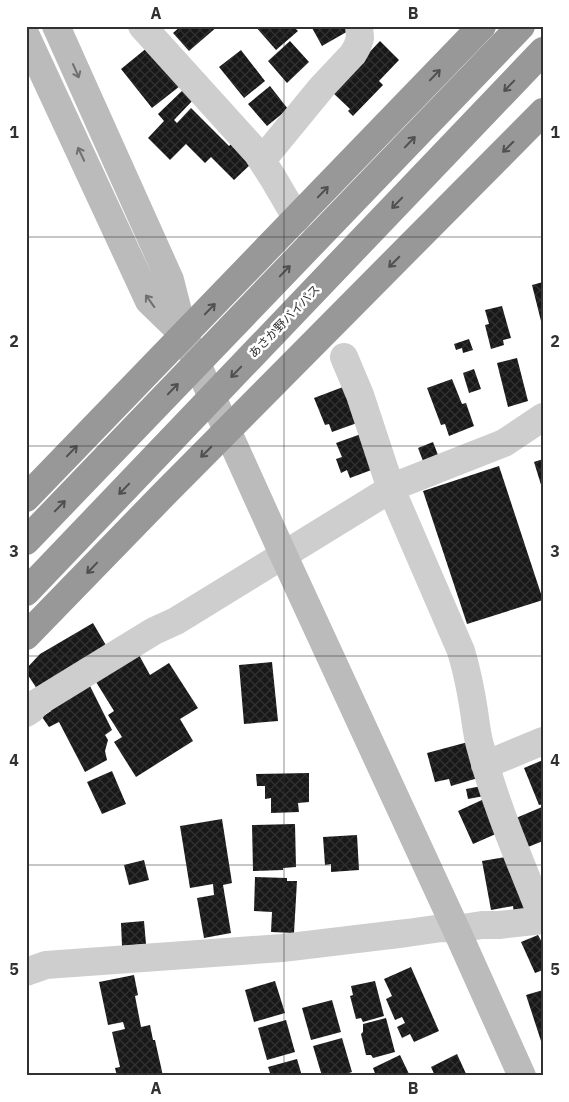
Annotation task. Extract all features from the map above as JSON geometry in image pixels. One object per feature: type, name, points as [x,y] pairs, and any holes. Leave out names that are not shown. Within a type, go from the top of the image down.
[{"type":"highway","points":[[26,498],[482,26]]},
{"type":"highway","points":[[26,541],[521,26]]},
{"type":"highway","name":"あさか野バイパス","points":[[26,592],[543,50]]},
{"type":"highway","points":[[26,636],[543,112]]},
{"type":"street","points":[[56,26],[170,280],[184,335],[522,1076]]},
{"type":"street","points":[[142,26],[262,160],[297,219]]},
{"type":"street","points":[[262,160],[322,87],[353,54],[360,38],[360,26]]},
{"type":"street","points":[[26,36],[149,301],[184,335]]},
{"type":"street","points":[[26,972],[46,965],[282,948],[442,928],[456,929],[543,919],[494,795],[480,746],[471,689],[461,651],[392,489],[360,395],[344,358]]},
{"type":"street","points":[[26,713],[35,704],[154,631],[176,621],[400,484],[504,443],[543,417]]},
{"type":"street","points":[[485,765],[543,741]]},
{"type":"building","points":[[181,26],[218,26],[189,51],[173,33]]},
{"type":"building","points":[[255,26],[293,26],[298,31],[276,50]]},
{"type":"building","points":[[311,26],[349,26],[350,30],[322,46]]},
{"type":"building","points":[[290,41],[309,62],[287,83],[268,61]]},
{"type":"building","points":[[380,41],[399,60],[379,81],[383,85],[353,116],[348,111],[350,109],[332,92]]},
{"type":"building","points":[[148,47],[180,86],[152,108],[121,69]]},
{"type":"building","points":[[241,50],[265,81],[244,98],[219,67]]},
{"type":"building","points":[[270,86],[288,109],[267,126],[248,104]]},
{"type":"building","points":[[185,88],[195,98],[174,120],[177,123],[191,108],[229,146],[232,143],[252,163],[234,180],[211,157],[205,163],[186,144],[170,160],[148,138],[164,121],[158,114]]},
{"type":"building","points":[[543,282],[543,325],[542,325],[532,285]]},
{"type":"building","points":[[502,306],[511,338],[503,340],[504,345],[491,349],[485,325],[489,324],[485,310]]},
{"type":"building","points":[[469,339],[473,350],[463,353],[462,348],[456,350],[454,344]]},
{"type":"building","points":[[517,358],[528,401],[508,407],[497,363]]},
{"type":"building","points":[[474,369],[481,389],[469,393],[463,373]]},
{"type":"building","points":[[452,379],[462,404],[466,403],[474,426],[449,436],[445,424],[441,425],[427,388]]},
{"type":"building","points":[[343,387],[357,423],[332,432],[329,424],[325,425],[314,398]]},
{"type":"building","points":[[361,434],[374,469],[350,478],[347,470],[341,473],[336,459],[342,457],[336,443]]},
{"type":"building","points":[[433,442],[438,455],[423,461],[418,448]]},
{"type":"building","points":[[543,459],[543,488],[542,488],[534,462]]},
{"type":"building","points":[[499,466],[543,600],[467,624],[423,491]]},
{"type":"building","points":[[93,623],[107,647],[37,689],[26,669],[40,654]]},
{"type":"building","points":[[139,655],[150,675],[169,663],[198,708],[180,719],[193,741],[136,777],[114,742],[122,737],[108,715],[114,711],[96,682]]},
{"type":"building","points":[[272,662],[278,721],[244,724],[239,665]]},
{"type":"building","points":[[90,686],[112,730],[105,735],[108,740],[105,751],[107,760],[85,772],[59,722],[49,727],[42,717],[51,711],[51,708]]},
{"type":"building","points":[[468,742],[478,778],[451,786],[449,779],[435,782],[427,753]]},
{"type":"building","points":[[543,760],[543,804],[539,805],[524,768]]},
{"type":"building","points":[[112,771],[126,804],[102,814],[87,782]]},
{"type":"building","points":[[309,773],[309,802],[298,803],[299,812],[271,813],[271,798],[265,799],[265,786],[257,786],[256,774]]},
{"type":"building","points":[[482,786],[484,796],[468,799],[466,789]]},
{"type":"building","points":[[484,799],[498,833],[473,844],[458,811]]},
{"type":"building","points":[[542,807],[543,841],[528,847],[516,818]]},
{"type":"building","points":[[222,819],[232,883],[223,885],[231,933],[204,938],[197,898],[214,895],[213,884],[190,888],[180,826]]},
{"type":"building","points":[[295,824],[296,867],[283,868],[283,870],[253,871],[252,825]]},
{"type":"building","points":[[357,835],[359,870],[331,872],[331,864],[325,865],[323,837]]},
{"type":"building","points":[[512,856],[530,911],[514,914],[513,906],[491,910],[482,861]]},
{"type":"building","points":[[144,860],[149,880],[129,885],[124,865]]},
{"type":"building","points":[[255,877],[287,878],[287,881],[297,881],[294,933],[271,932],[272,912],[254,911]]},
{"type":"building","points":[[144,921],[146,944],[122,946],[121,923]]},
{"type":"building","points":[[538,935],[543,944],[543,970],[535,973],[521,942]]},
{"type":"building","points":[[411,967],[439,1031],[414,1042],[410,1034],[402,1038],[397,1027],[405,1023],[402,1017],[395,1020],[386,999],[392,996],[384,979]]},
{"type":"building","points":[[134,975],[138,995],[135,996],[141,1027],[150,1025],[163,1076],[117,1076],[115,1068],[120,1067],[112,1032],[125,1029],[123,1022],[108,1025],[99,982]]},
{"type":"building","points":[[275,981],[285,1013],[254,1022],[245,990]]},
{"type":"building","points":[[375,981],[384,1016],[363,1022],[361,1018],[356,1019],[350,996],[353,995],[351,986]]},
{"type":"building","points":[[543,990],[543,1041],[541,1041],[526,995]]},
{"type":"building","points":[[332,1000],[341,1032],[311,1040],[302,1008]]},
{"type":"building","points":[[386,1018],[395,1052],[373,1058],[371,1055],[366,1055],[361,1034],[363,1032],[363,1024]]},
{"type":"building","points":[[286,1020],[295,1052],[267,1060],[258,1028]]},
{"type":"building","points":[[342,1038],[352,1072],[339,1076],[322,1076],[313,1046]]},
{"type":"building","points":[[457,1054],[467,1076],[435,1076],[431,1067]]},
{"type":"building","points":[[400,1055],[410,1076],[376,1076],[373,1068]]},
{"type":"building","points":[[297,1059],[302,1076],[271,1076],[268,1067]]}]
